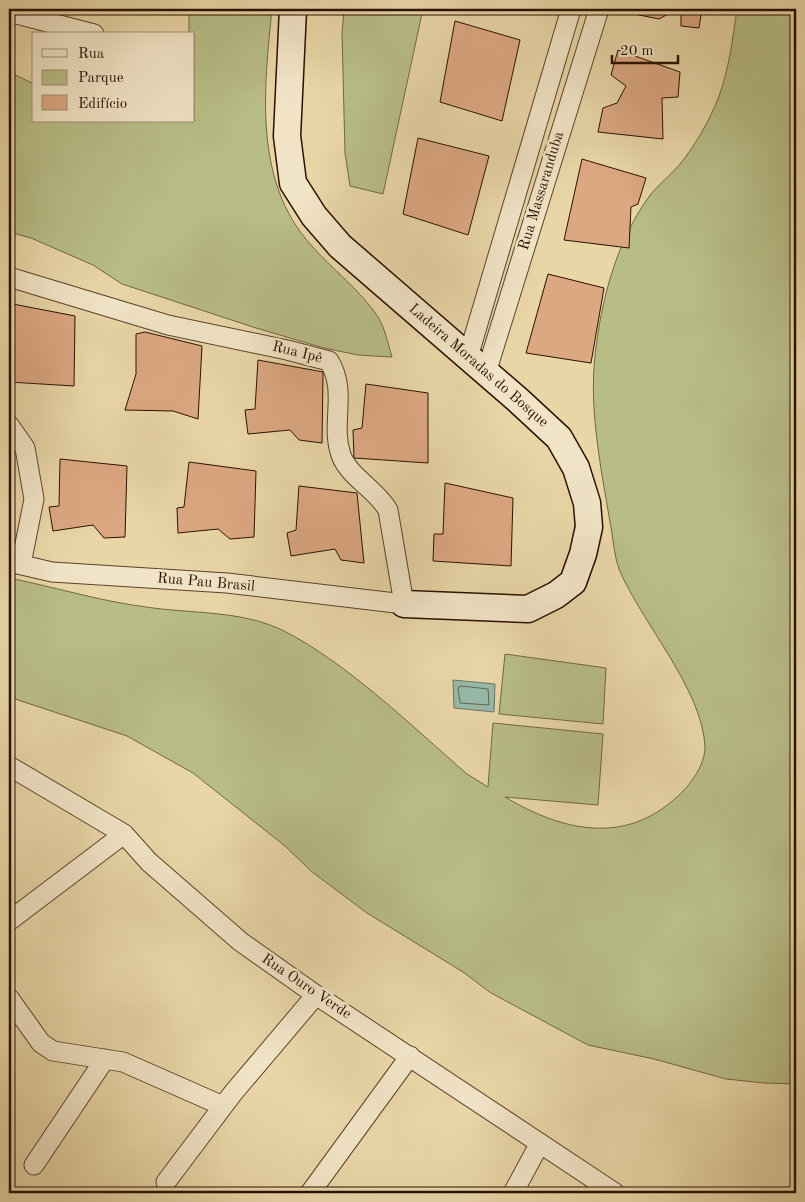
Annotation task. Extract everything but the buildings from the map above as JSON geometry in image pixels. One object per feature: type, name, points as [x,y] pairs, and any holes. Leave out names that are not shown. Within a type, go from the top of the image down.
[{"type":"street","name":"Ladeira Moradas do Bosque","points":[[293,9],[287,136],[293,182],[314,216],[340,246],[559,438],[576,468],[587,503],[589,527],[583,554],[573,582],[556,595],[528,608],[404,604]]},
{"type":"street","name":"Rua Massaranduba","points":[[477,365],[527,156],[571,9]]},
{"type":"street","name":"Rua Massaranduba","points":[[477,365],[550,164],[599,9]]},
{"type":"street","points":[[9,12],[86,32]]},
{"type":"street","points":[[563,35],[589,42]]},
{"type":"street","points":[[527,156],[550,164]]},
{"type":"street","name":"Rua Ipê","points":[[9,277],[168,326],[287,350],[329,361],[335,371],[339,385],[338,436],[342,456],[352,472],[381,498],[388,510],[404,604]]},
{"type":"street","points":[[9,425],[25,448],[34,499],[15,563]]},
{"type":"street","name":"Rua Pau Brasil","points":[[15,563],[52,572],[228,583],[404,604]]},
{"type":"street","name":"Rua Ouro Verde","points":[[9,766],[124,834],[149,862],[241,942],[316,995],[615,1193]]},
{"type":"street","points":[[9,921],[124,834]]},
{"type":"street","points":[[166,1182],[223,1106],[316,995]]},
{"type":"street","points":[[9,998],[41,1043],[53,1051],[105,1059],[138,1067],[223,1106]]},
{"type":"street","points":[[310,1193],[410,1056]]},
{"type":"street","points":[[34,1165],[105,1059]]},
{"type":"street","points":[[513,1193],[540,1143]]},
{"type":"green space","points":[[189,9],[272,9],[267,70],[267,133],[271,163],[279,192],[292,220],[311,245],[364,298],[378,317],[392,357],[358,355],[324,348],[256,328],[122,284],[93,265],[31,238],[9,232],[9,72],[32,83],[32,122],[195,122],[195,32],[189,32]]},
{"type":"green space","points":[[344,9],[423,9],[383,194],[350,186],[345,153],[342,33]]},
{"type":"green space","points":[[737,9],[796,9],[796,1084],[726,1079],[654,1059],[588,1045],[491,993],[463,972],[367,913],[311,871],[285,846],[193,773],[127,736],[9,697],[9,578],[94,598],[163,609],[234,616],[268,624],[308,644],[332,660],[379,697],[467,774],[488,787],[493,723],[603,734],[598,805],[505,797],[549,818],[571,825],[593,828],[615,827],[637,822],[658,812],[678,796],[688,786],[703,761],[705,747],[702,725],[683,680],[629,590],[617,564],[597,439],[594,398],[595,356],[606,292],[620,250],[629,230],[651,194],[686,157],[712,113],[725,75]]},
{"type":"green space","points":[[505,654],[606,668],[603,724],[499,714]]},
{"type":"water","points":[[453,680],[495,684],[494,712],[454,708]]}]
